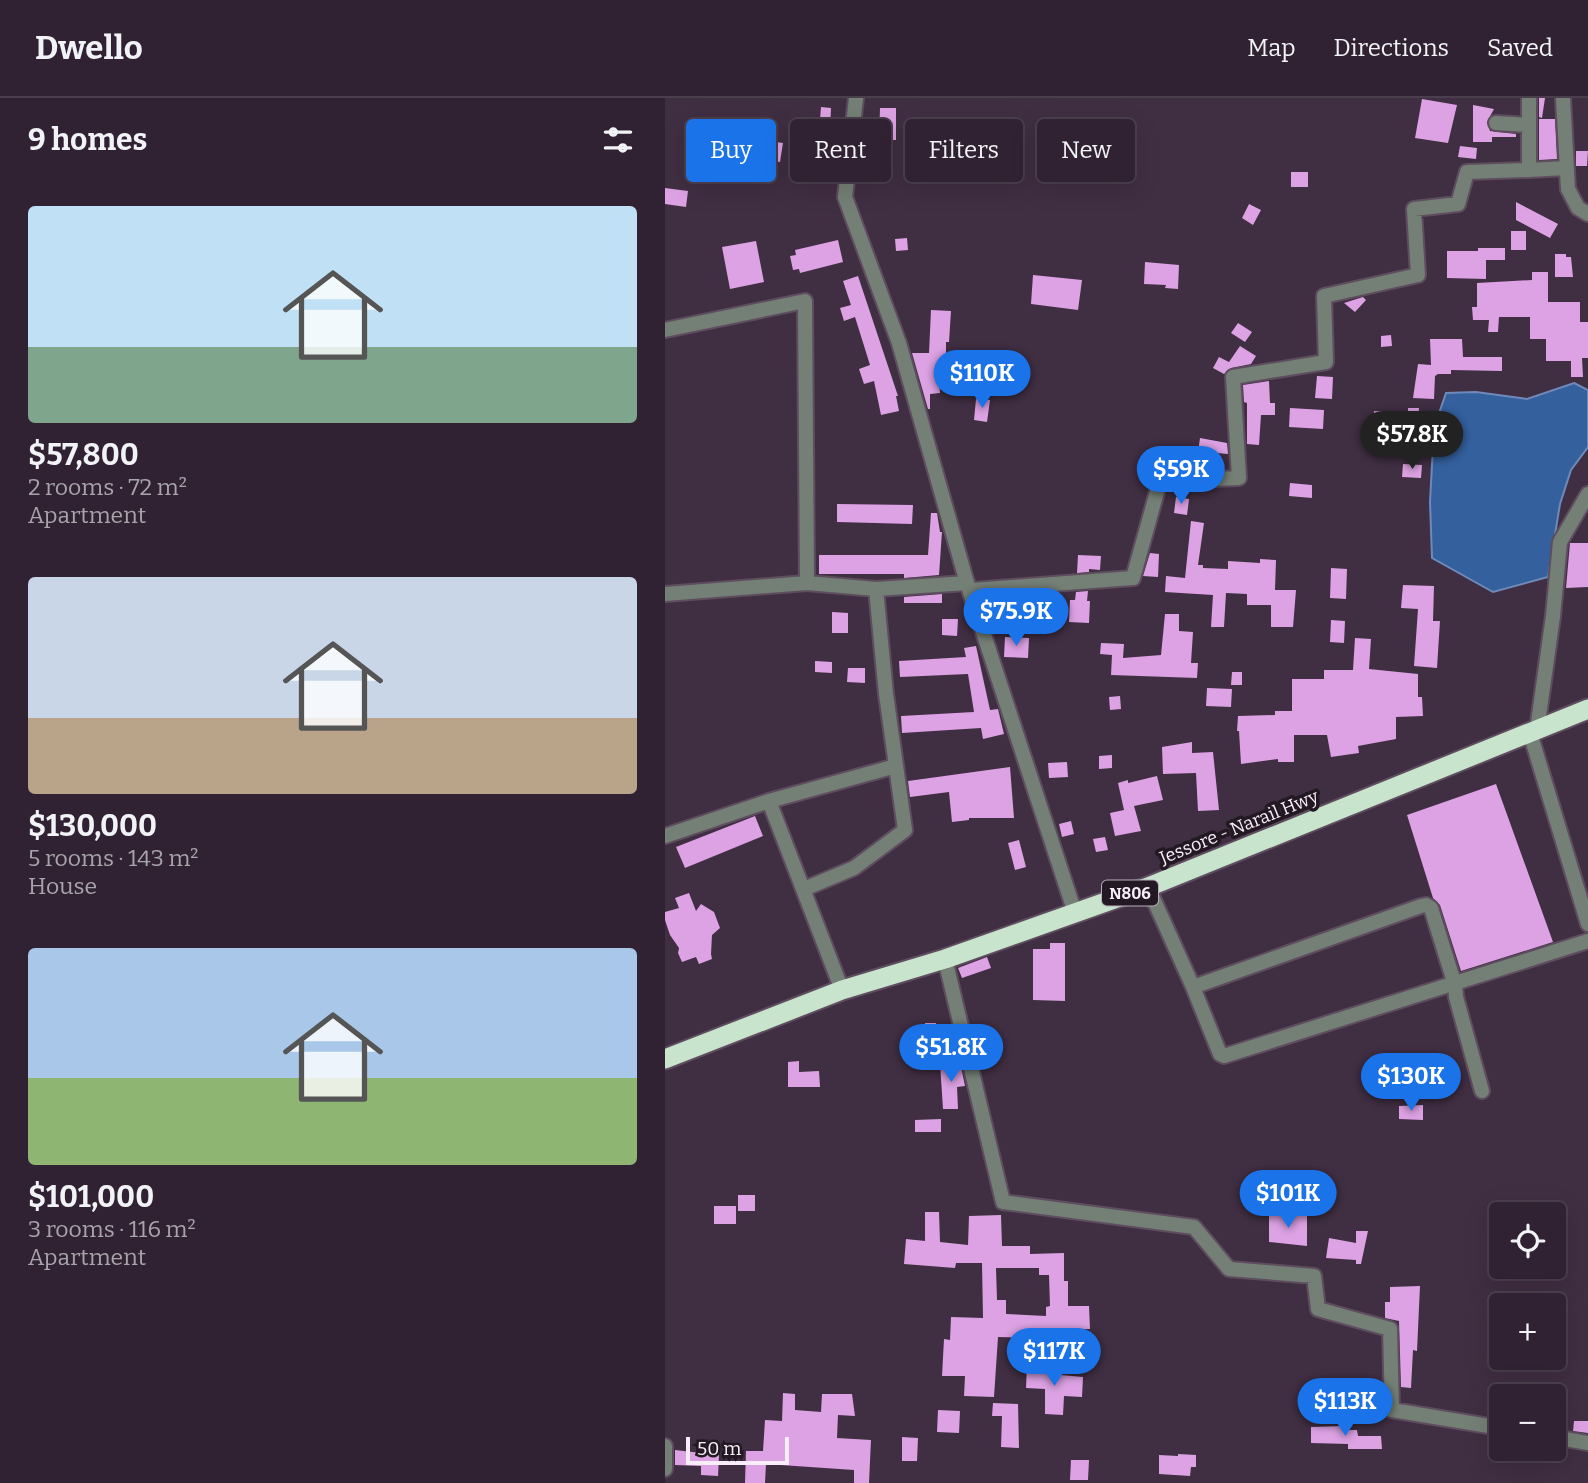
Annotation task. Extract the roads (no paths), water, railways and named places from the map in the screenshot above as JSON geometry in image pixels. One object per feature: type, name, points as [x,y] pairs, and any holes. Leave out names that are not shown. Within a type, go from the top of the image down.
[{"type":"highway","name":"Jessore - Narail Hwy","points":[[665,1059],[842,990],[946,959],[1147,887],[1588,709]]},
{"type":"street","points":[[856,98],[845,197],[899,343],[969,586],[1075,914]]},
{"type":"street","points":[[1529,98],[1529,170]]},
{"type":"street","points":[[1563,98],[1568,189],[1578,208],[1588,215]]},
{"type":"street","points":[[1496,122],[1528,125]]},
{"type":"street","points":[[665,594],[807,583],[876,589],[1133,578],[1160,481],[1239,478],[1233,377],[1326,362],[1324,296],[1418,275],[1414,209],[1458,204],[1467,172],[1565,168]]},
{"type":"street","points":[[665,330],[805,301],[807,583]]},
{"type":"street","points":[[1588,494],[1560,542],[1553,616],[1534,731],[1588,924]]},
{"type":"street","points":[[804,889],[854,868],[905,830],[886,694],[876,589]]},
{"type":"street","points":[[665,836],[769,800],[896,766]]},
{"type":"street","points":[[769,800],[842,990]]},
{"type":"street","points":[[1147,887],[1220,1054],[1224,1056],[1588,941]]},
{"type":"street","points":[[1193,987],[1426,905],[1431,908],[1455,985],[1482,1091]]},
{"type":"street","points":[[946,959],[1003,1202],[1194,1227],[1229,1269],[1314,1276],[1318,1309],[1390,1329],[1392,1410],[1489,1426]]},
{"type":"street","points":[[1566,1439],[1588,1443]]},
{"type":"street","points":[[665,1446],[665,1469]]},
{"type":"water","points":[[1574,383],[1588,390],[1588,447],[1571,470],[1560,504],[1548,577],[1493,592],[1432,558],[1430,502],[1434,428],[1446,393],[1476,392],[1527,399]]}]
